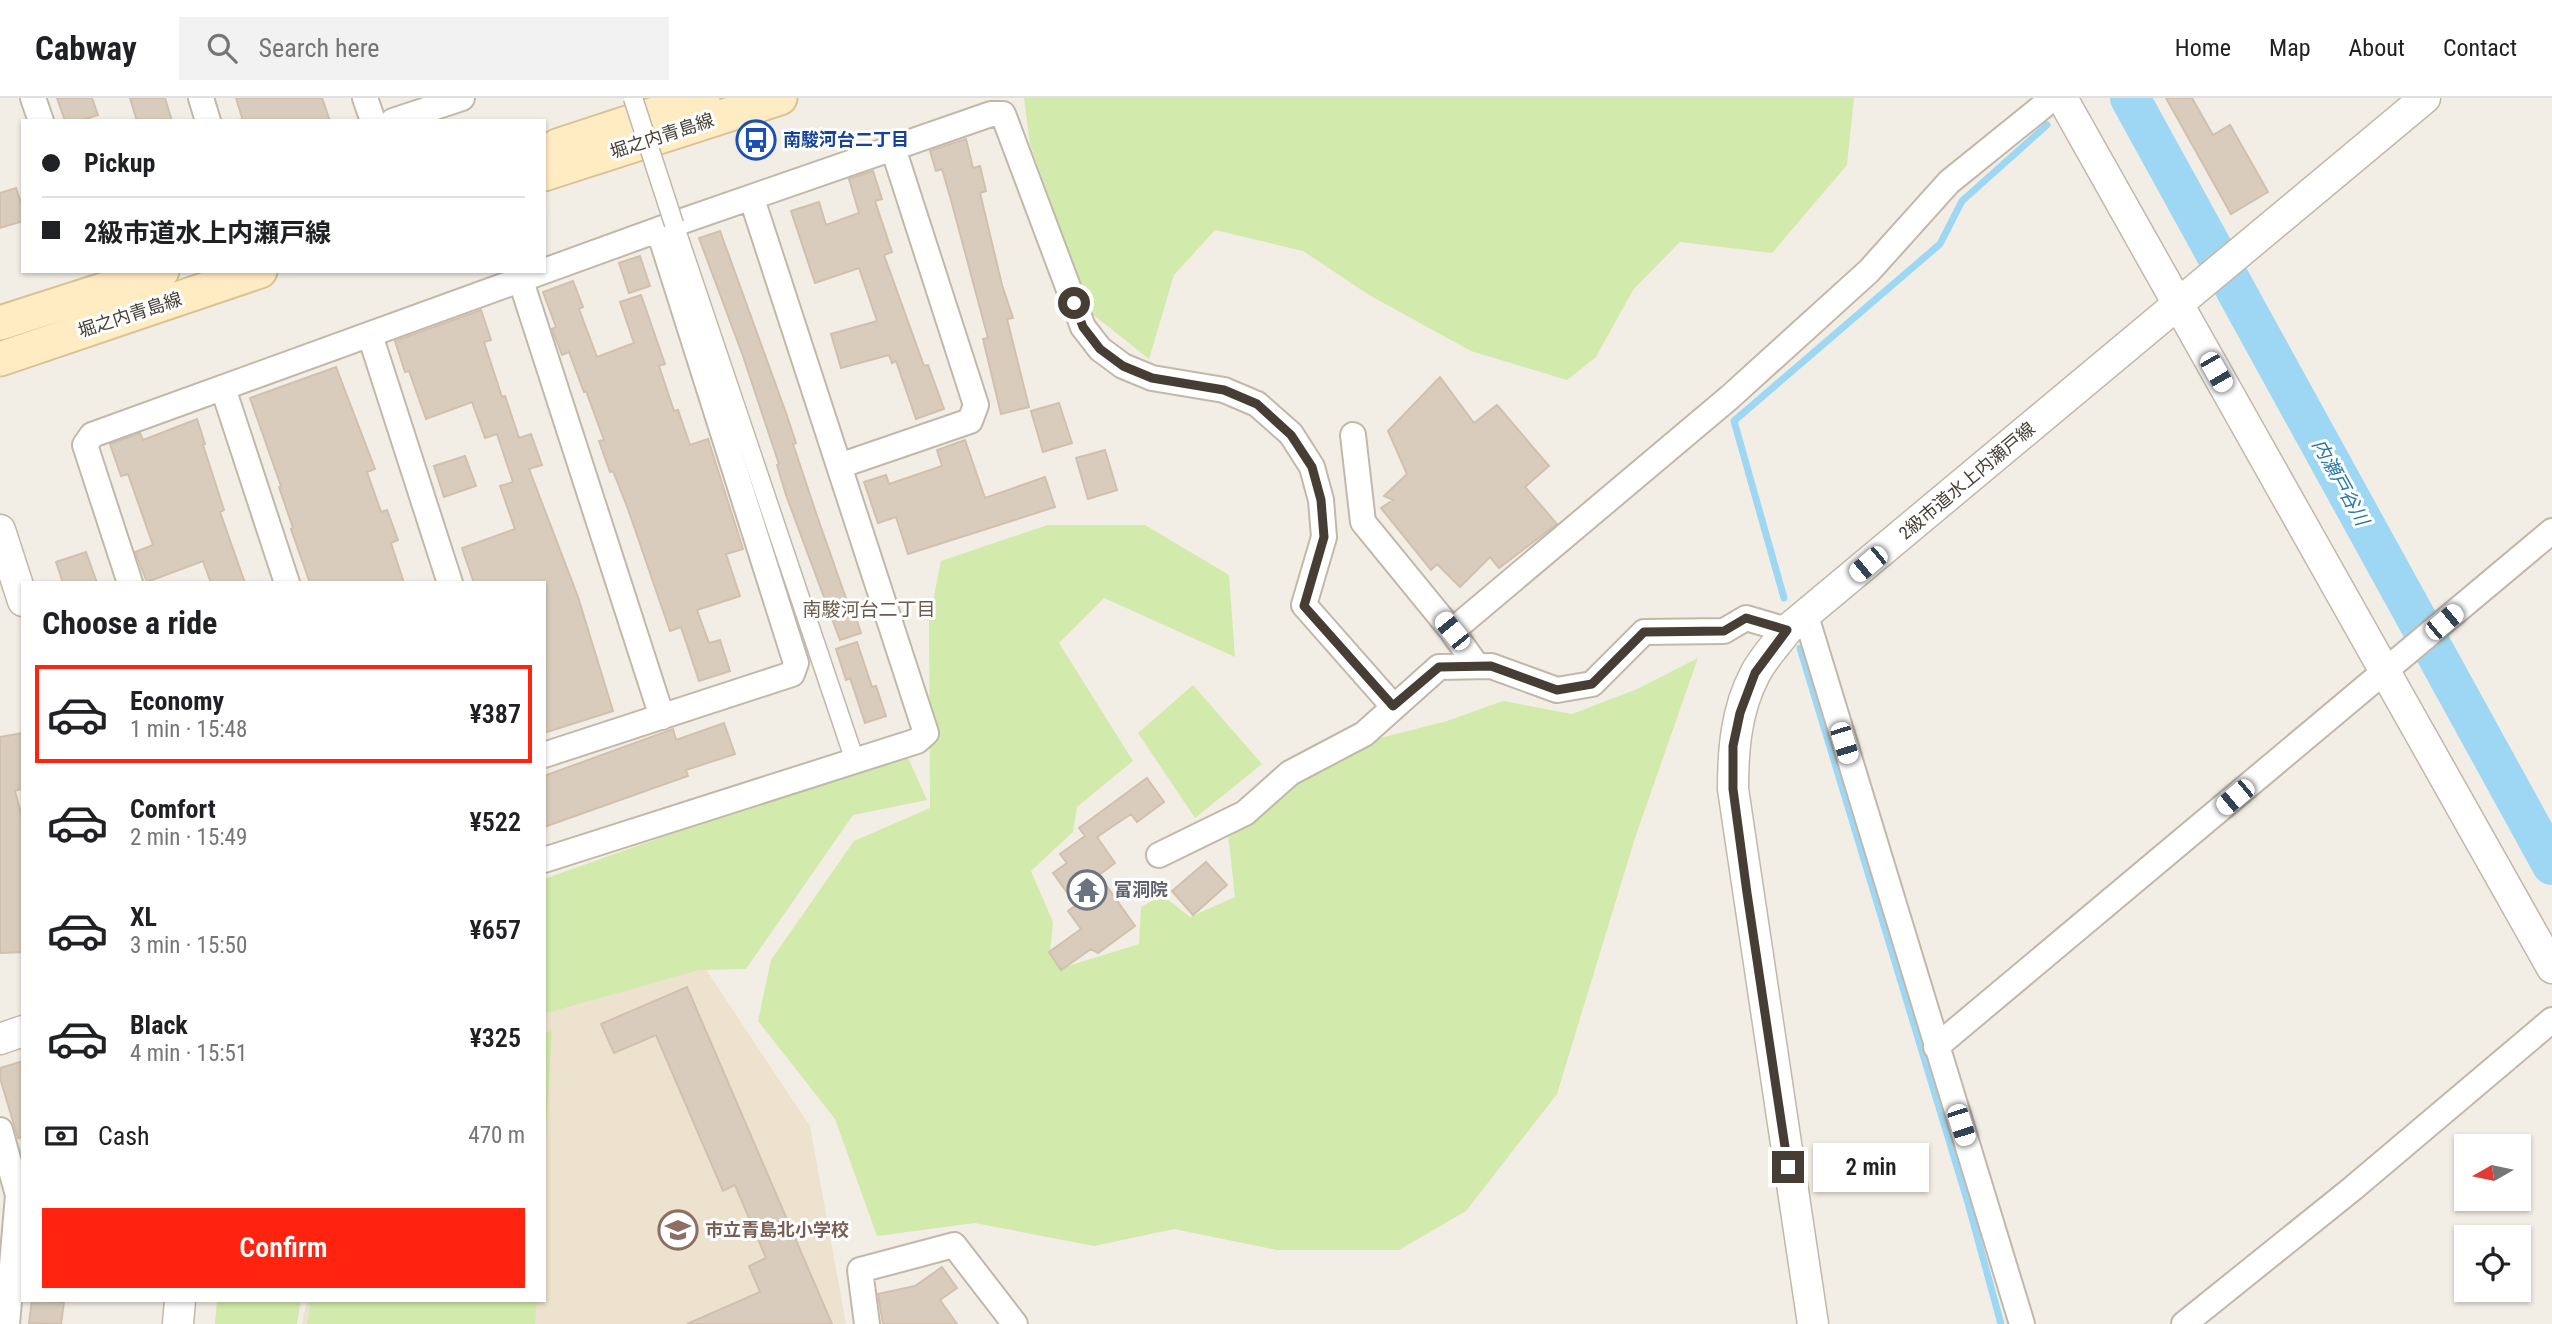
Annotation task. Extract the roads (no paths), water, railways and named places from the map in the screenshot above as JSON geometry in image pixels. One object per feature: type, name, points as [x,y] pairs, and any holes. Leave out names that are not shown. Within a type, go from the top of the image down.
[{"type":"main road","name":"堀之内青島線","points":[[546,149],[703,98]]},
{"type":"main road","name":"堀之内青島線","points":[[546,173],[780,98]]},
{"type":"main road","name":"堀之内青島線","points":[[0,323],[156,273]]},
{"type":"main road","name":"堀之内青島線","points":[[0,359],[254,273]]},
{"type":"street","points":[[33,98],[40,119]]},
{"type":"street","points":[[201,98],[207,119]]},
{"type":"street","points":[[365,98],[372,119]]},
{"type":"street","points":[[399,119],[462,98]]},
{"type":"street","points":[[546,754],[792,674],[796,663],[667,228],[633,98]]},
{"type":"street","points":[[1452,631],[1730,397],[1868,271],[1949,182],[2053,98]]},
{"type":"street","points":[[2062,98],[2552,968]]},
{"type":"street","name":"2級市道水上内瀬戸線","points":[[1813,1324],[1733,789],[1733,746],[1740,713],[1755,673],[1797,623],[2425,98]]},
{"type":"street","points":[[546,272],[991,114],[1003,114],[1083,327],[1100,349],[1123,366],[1152,378],[1224,390],[1257,404],[1291,435],[1312,467],[1321,500],[1324,537],[1304,606],[1393,706]]},
{"type":"street","points":[[839,466],[970,421],[976,405],[893,148]]},
{"type":"street","points":[[546,859],[917,741],[926,733],[752,199]]},
{"type":"street","points":[[667,228],[855,761]]},
{"type":"street","points":[[129,581],[85,445],[92,435],[543,273]]},
{"type":"street","points":[[521,281],[662,716]]},
{"type":"street","points":[[370,335],[449,581]]},
{"type":"street","points":[[223,388],[286,581]]},
{"type":"street","points":[[1353,435],[1363,522],[1452,631],[1477,666]]},
{"type":"street","points":[[0,530],[21,595]]},
{"type":"street","points":[[1936,1047],[2552,531]]},
{"type":"street","points":[[1159,855],[1245,813],[1290,773],[1364,734],[1439,667],[1491,666],[1557,690],[1592,684],[1644,632],[1724,631],[1746,618],[1797,623],[1936,1047],[2022,1324]]},
{"type":"street","points":[[2184,1324],[2352,1189],[2552,1020]]},
{"type":"street","points":[[0,1039],[21,1032]]},
{"type":"street","points":[[0,1130],[9,1198],[7,1324]]},
{"type":"street","points":[[867,1324],[860,1270],[954,1245],[1016,1324]]},
{"type":"street","points":[[178,1324],[180,1302]]},
{"type":"waterway","name":"内瀬戸谷川","points":[[2130,98],[2552,865]]},
{"type":"waterway","points":[[1784,598],[1734,421],[1940,244],[1962,201],[2047,125]]},
{"type":"waterway","points":[[1800,648],[1968,1203],[2001,1324]]},
{"type":"place","name":"南駿河台二丁目","points":[[756,140]]},
{"type":"place","name":"富洞院","points":[[1087,890]]},
{"type":"place","name":"市立青島北小学校","points":[[678,1230]]},
{"type":"district","name":"南駿河台二丁目","points":[[869,609]]}]
